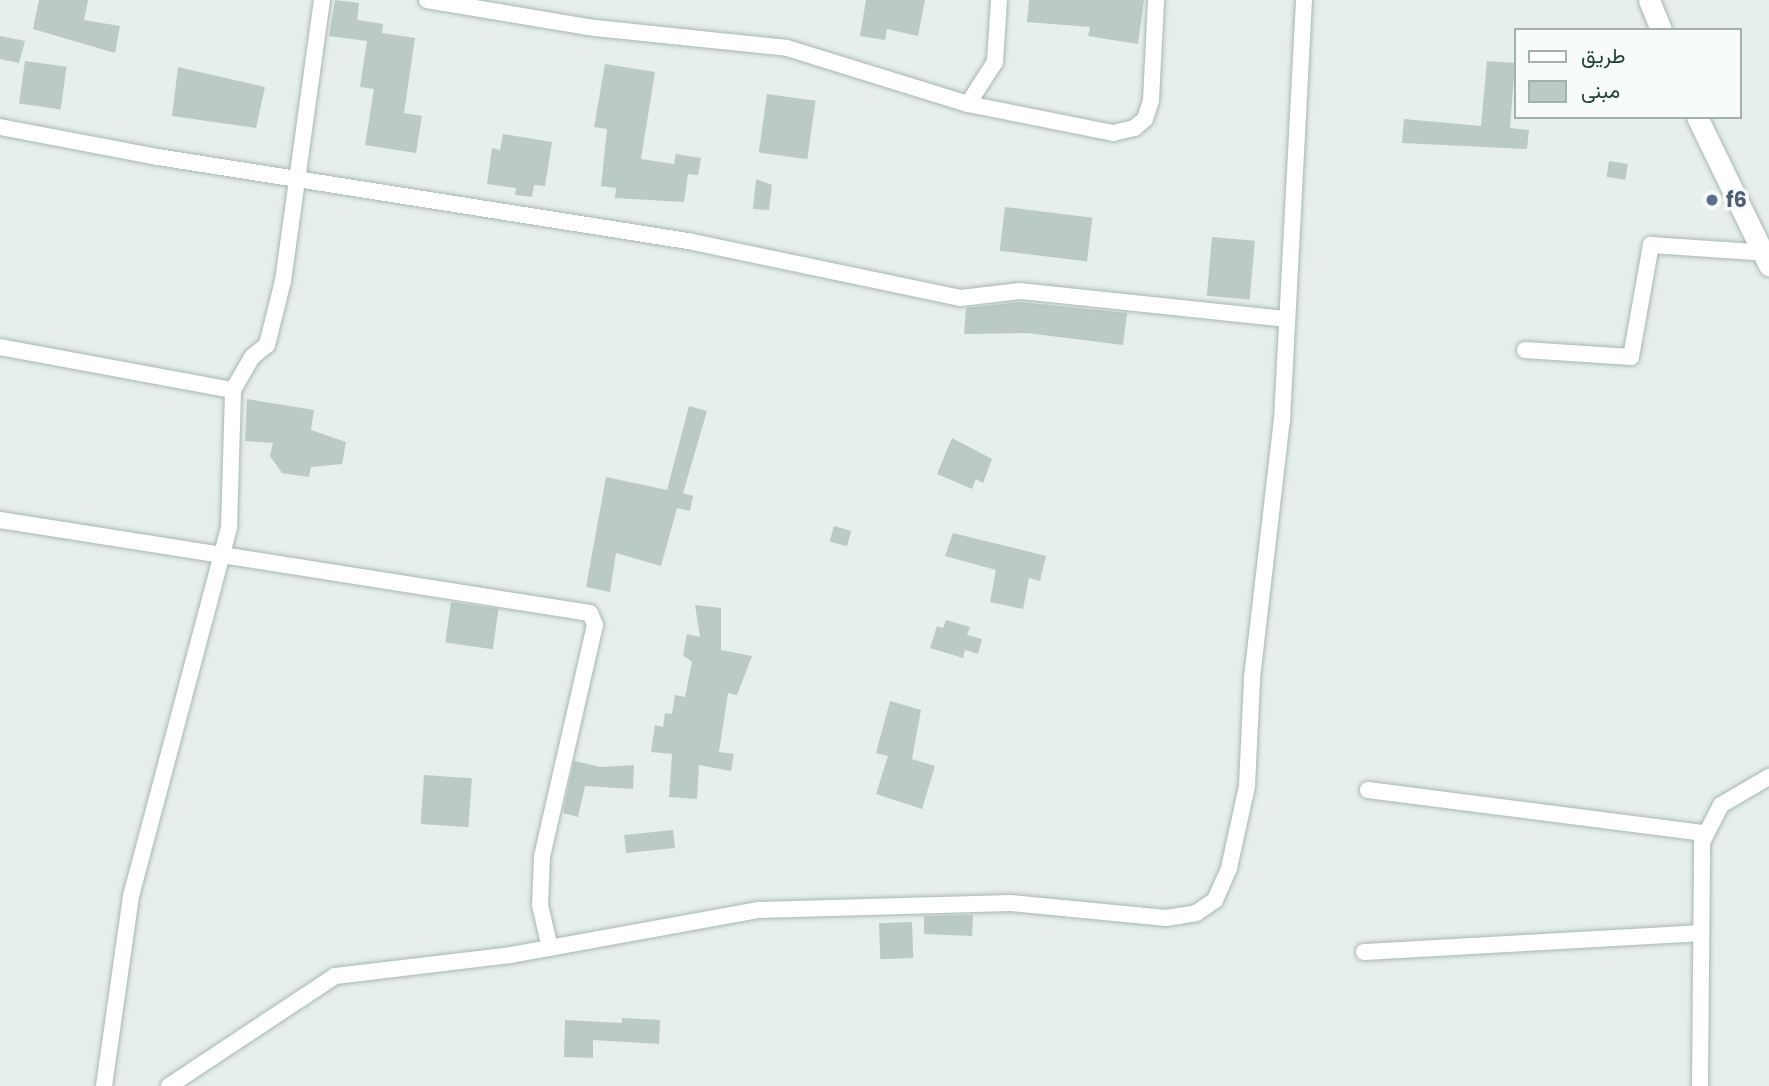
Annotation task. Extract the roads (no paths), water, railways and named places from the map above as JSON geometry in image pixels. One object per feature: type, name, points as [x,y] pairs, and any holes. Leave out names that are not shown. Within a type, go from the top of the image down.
[{"type":"street","points":[[104,1086],[131,896],[229,527],[233,390],[252,357],[267,345],[275,321],[322,0]]},
{"type":"street","points":[[427,0],[595,28],[788,48],[968,104],[1113,133],[1134,128],[1145,119],[1151,100],[1156,0]]},
{"type":"street","points":[[968,104],[995,62],[999,0]]},
{"type":"street","points":[[169,1086],[323,980],[550,948],[758,910],[1011,904],[1166,918],[1207,908],[1229,868],[1245,804],[1287,319],[1304,0]]},
{"type":"street","points":[[1649,0],[1660,28]]},
{"type":"street","points":[[1699,119],[1767,257]]},
{"type":"street","points":[[0,127],[158,158],[297,176],[688,241],[961,298],[1020,291],[1287,319]]},
{"type":"street","points":[[1525,350],[1631,357],[1651,245],[1767,257]]},
{"type":"street","points":[[0,347],[233,390]]},
{"type":"street","points":[[0,520],[222,556],[504,596],[594,618],[542,856],[540,905],[550,948]]},
{"type":"street","points":[[1700,1086],[1699,933],[1704,833],[1721,805],[1769,777]]},
{"type":"street","points":[[1367,790],[1704,833]]},
{"type":"street","points":[[1364,952],[1699,933]]},
{"type":"place","name":"f6","points":[[1712,200]]}]
